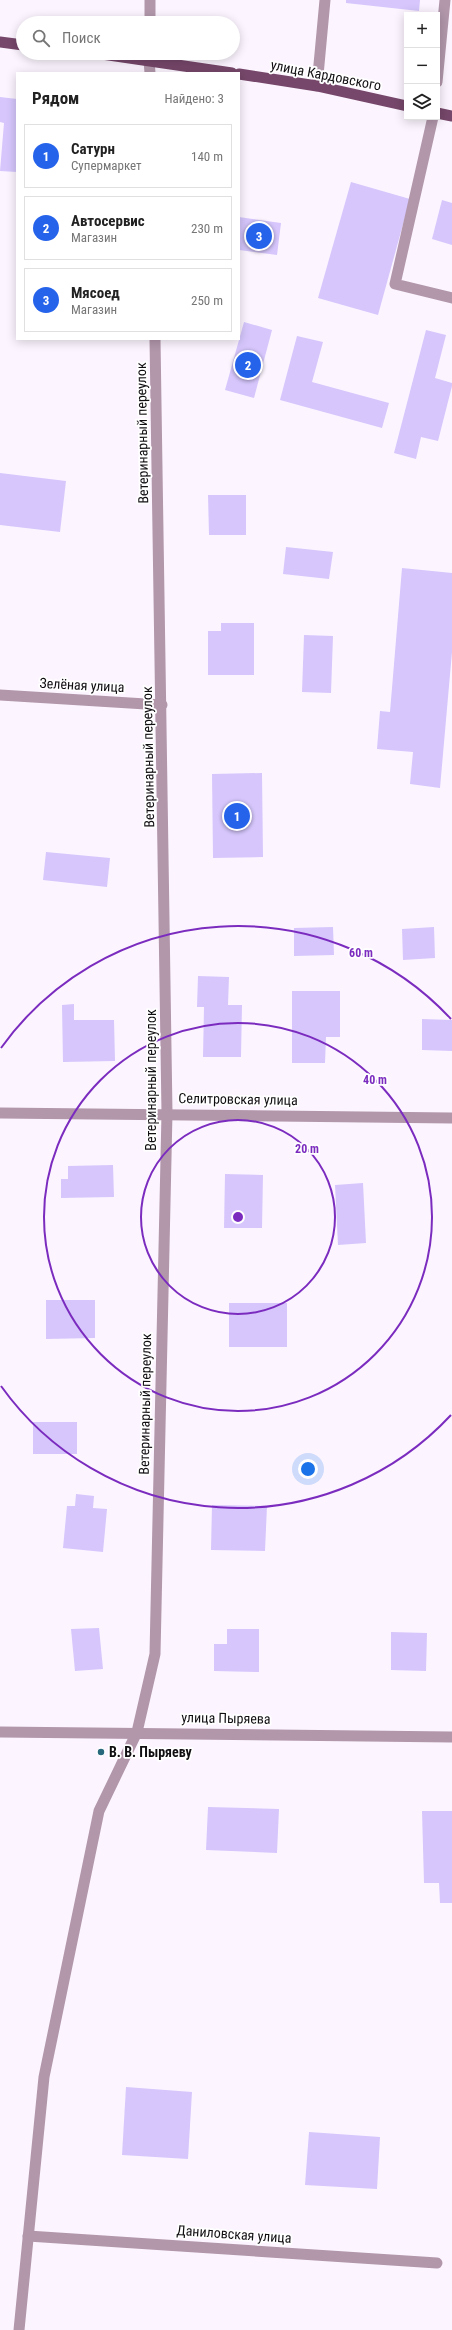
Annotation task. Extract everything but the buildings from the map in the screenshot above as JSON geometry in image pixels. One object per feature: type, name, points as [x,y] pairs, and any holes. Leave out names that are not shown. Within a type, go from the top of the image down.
[{"type":"main road","points":[[0,42],[16,44]]},
{"type":"main road","points":[[165,60],[227,72]]},
{"type":"main road","name":"улица Кардовского","points":[[240,74],[317,86],[404,105]]},
{"type":"main road","points":[[440,114],[452,116]]},
{"type":"street","points":[[150,0],[150,16]]},
{"type":"street","points":[[317,86],[325,0]]},
{"type":"street","points":[[440,51],[445,0]]},
{"type":"street","points":[[150,60],[150,72]]},
{"type":"street","points":[[432,120],[395,284],[452,298]]},
{"type":"street","name":"Ветеринарный переулок","points":[[19,2330],[44,2077],[99,1811],[137,1732],[155,1654],[167,1113],[162,705],[155,340]]},
{"type":"street","name":"Зелёная улица","points":[[0,695],[162,705]]},
{"type":"street","name":"Селитровская улица","points":[[0,1112],[167,1113],[452,1118]]},
{"type":"street","name":"улица Пыряева","points":[[0,1732],[137,1732],[452,1736]]},
{"type":"street","name":"Даниловская улица","points":[[28,2236],[437,2263]]},
{"type":"place","name":"Мясоед","points":[[259,236]]},
{"type":"place","name":"Автосервис","points":[[248,365]]},
{"type":"place","name":"Сатурн","points":[[237,816]]},
{"type":"place","name":"В. В. Пыряеву","points":[[101,1752]]}]
